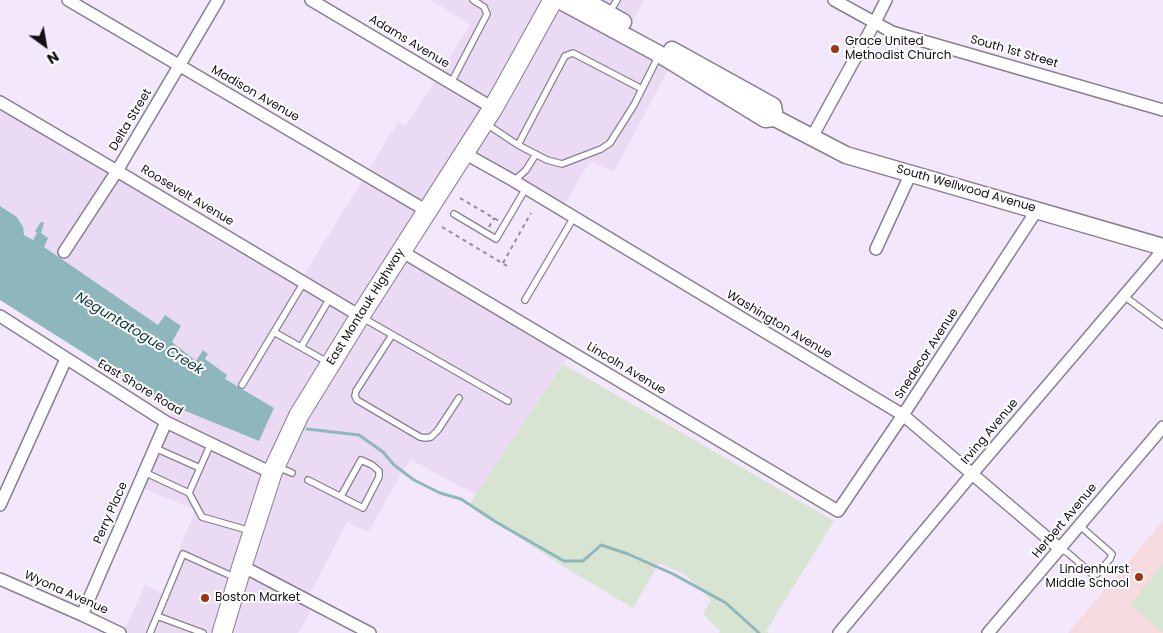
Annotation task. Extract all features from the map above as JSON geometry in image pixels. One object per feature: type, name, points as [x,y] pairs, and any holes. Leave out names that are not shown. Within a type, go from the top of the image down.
[{"type":"main road","name":"East Montauk Highway","points":[[222,633],[253,532],[280,471],[299,415],[400,251],[488,115],[553,0]]},
{"type":"main road","name":"South Wellwood Avenue","points":[[559,0],[659,54],[764,119],[775,118],[846,155],[1037,210],[1163,249]]},
{"type":"main road","name":"South Wellwood Avenue","points":[[584,0],[613,7],[676,52],[773,106],[775,118]]},
{"type":"street","name":"Madison Avenue","points":[[68,0],[427,211]]},
{"type":"street","name":"Delta Street","points":[[64,252],[117,170],[218,0]]},
{"type":"street","name":"Adams Avenue","points":[[311,0],[451,83],[488,115]]},
{"type":"street","name":"South 1st Street","points":[[834,0],[892,32],[1163,110]]},
{"type":"street","points":[[812,137],[886,0]]},
{"type":"street","name":"Roosevelt Avenue","points":[[0,102],[360,316]]},
{"type":"street","name":"Washington Avenue","points":[[464,153],[526,188],[903,415],[1059,548]]},
{"type":"street","points":[[876,249],[911,174]]},
{"type":"street","name":"Snedecor Avenue","points":[[838,511],[1037,210]]},
{"type":"street","name":"Irving Avenue","points":[[839,633],[1163,249]]},
{"type":"street","name":"Lincoln Avenue","points":[[400,251],[838,511]]},
{"type":"street","name":"East Shore Road","points":[[0,316],[166,422],[210,443],[280,471]]},
{"type":"street","points":[[0,505],[66,359]]},
{"type":"street","name":"Perry Place","points":[[82,615],[166,422]]},
{"type":"street","name":"Herbert Avenue","points":[[988,633],[1163,427]]},
{"type":"street","points":[[240,573],[370,633]]},
{"type":"street","name":"Wyona Avenue","points":[[0,579],[120,633]]},
{"type":"lane","points":[[451,83],[487,14],[484,7],[474,0]]},
{"type":"lane","points":[[488,115],[518,145],[546,160],[562,164],[601,149],[610,143],[634,105],[659,54],[665,51],[676,52]]},
{"type":"lane","points":[[518,145],[565,56],[573,53],[642,89]]},
{"type":"lane","points":[[514,181],[526,170],[536,154]]},
{"type":"lane","points":[[454,214],[496,239],[526,188]]},
{"type":"lane","points":[[525,300],[574,218]]},
{"type":"lane","points":[[242,386],[304,282]]},
{"type":"lane","points":[[1124,296],[1163,325]]},
{"type":"lane","points":[[301,347],[330,298]]},
{"type":"lane","points":[[360,316],[508,401]]},
{"type":"lane","points":[[274,332],[331,364]]},
{"type":"lane","points":[[392,335],[356,391],[355,396],[357,400],[420,438],[426,438],[431,437],[438,430],[459,398]]},
{"type":"lane","points":[[189,493],[210,443]]},
{"type":"lane","points":[[155,448],[200,468]]},
{"type":"lane","points":[[308,480],[364,508],[379,477],[379,471],[361,460],[341,496]]},
{"type":"lane","points":[[144,472],[189,493],[202,517],[253,532]]},
{"type":"lane","points":[[1059,548],[1092,574],[1097,574],[1112,554],[1079,525]]},
{"type":"lane","points":[[150,633],[183,554],[240,573]]},
{"type":"lane","points":[[157,616],[202,633]]},
{"type":"path","points":[[460,198],[499,221]]},
{"type":"path","points":[[503,263],[531,213]]},
{"type":"path","points":[[442,227],[507,266]]},
{"type":"shaded area","points":[[431,0],[644,0],[623,38],[670,66],[614,172],[590,161],[563,207],[475,156],[408,259],[568,356],[476,495],[410,459],[368,532],[347,522],[305,603],[313,607],[298,633],[123,633],[145,585],[162,593],[195,510],[138,486],[173,406],[258,441],[225,379],[227,375],[205,359],[203,351],[197,362],[171,341],[181,326],[165,315],[158,325],[43,247],[41,233],[44,224],[41,222],[35,231],[37,232],[33,240],[24,235],[17,217],[0,206],[0,107],[299,283],[398,122],[406,126],[470,25]]},
{"type":"shaded area","points":[[563,364],[834,521],[766,631],[769,633],[719,633],[720,631],[703,614],[711,600],[684,574],[659,563],[633,608],[566,568],[469,505]]},
{"type":"shaded area","name":"Lindenhurst Middle School","points":[[1163,521],[1163,633],[1068,633]]},
{"type":"shaded area","points":[[1163,564],[1163,632],[1130,605]]},
{"type":"water","points":[[0,206],[17,217],[23,227],[24,235],[33,240],[37,233],[35,231],[41,222],[44,223],[41,233],[48,238],[44,247],[158,325],[165,315],[181,326],[172,342],[196,361],[203,350],[208,354],[205,359],[227,375],[225,379],[274,408],[259,441],[173,406],[171,408],[0,300]]},
{"type":"waterway","name":"Neguntatogue Creek","points":[[307,429],[359,435],[383,452],[394,465],[414,480],[440,493],[461,499],[496,522],[564,561],[583,561],[601,545],[628,554],[673,574],[726,603],[759,633]]},
{"type":"place","name":"Grace United Methodist Church","points":[[835,49]]},
{"type":"place","name":"Lindenhurst Middle School","points":[[1139,577]]},
{"type":"place","name":"Boston Market","points":[[205,598]]}]
